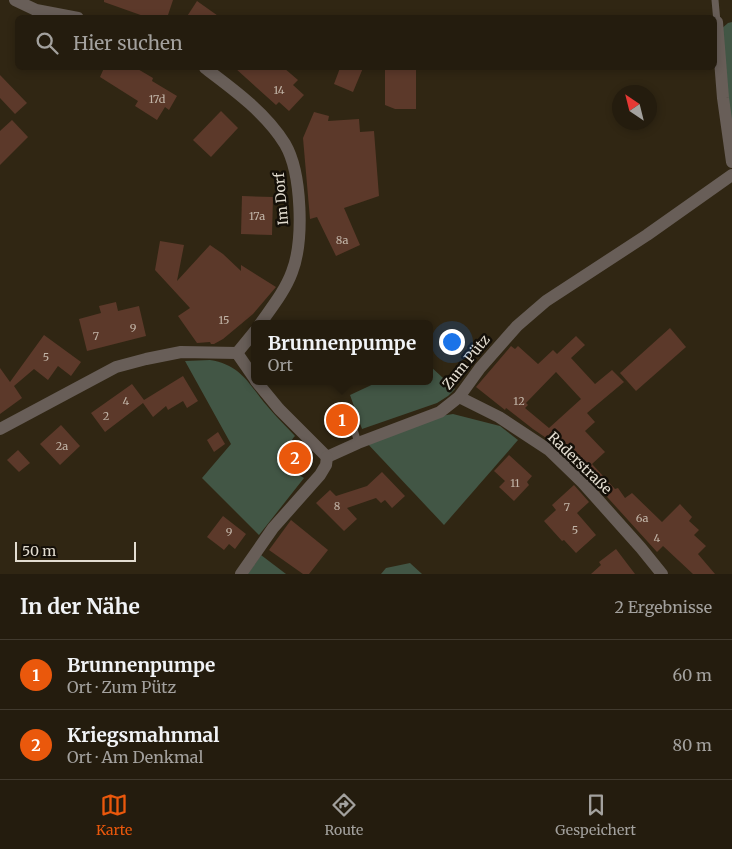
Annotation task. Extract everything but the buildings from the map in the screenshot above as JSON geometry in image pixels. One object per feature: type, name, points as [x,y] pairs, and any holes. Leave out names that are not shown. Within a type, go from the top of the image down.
[{"type":"street","points":[[15,0],[36,10],[62,15]]},
{"type":"street","points":[[717,22],[723,98],[732,162]]},
{"type":"street","name":"Im Dorf","points":[[207,70],[255,109],[278,134],[286,145],[296,174],[300,205],[300,228],[293,270],[285,289],[263,320]]},
{"type":"street","name":"Zum Pütz","points":[[327,457],[358,443],[440,412],[459,397],[499,345],[517,326],[546,301],[647,235],[732,175]]},
{"type":"street","points":[[236,353],[251,335]]},
{"type":"street","points":[[0,429],[116,367],[181,352],[236,353]]},
{"type":"street","points":[[236,353],[251,374]]},
{"type":"street","points":[[241,574],[273,528],[320,474],[326,465],[327,457],[278,408],[259,385]]},
{"type":"street","name":"Raderstraße","points":[[459,397],[499,417],[549,450],[583,483],[662,574]]},
{"type":"lane","points":[[715,0],[716,15]]},
{"type":"lane","points":[[347,406],[358,443]]},
{"type":"green space","points":[[732,22],[732,133],[720,30]]},
{"type":"green space","points":[[210,360],[230,366],[244,377],[271,411],[295,436],[288,448],[288,463],[293,471],[304,478],[259,535],[202,478],[231,444],[185,361]]},
{"type":"green space","points":[[433,369],[455,389],[437,403],[362,429],[350,395],[371,385],[433,385]]},
{"type":"green space","points":[[453,414],[500,426],[518,440],[444,525],[366,442],[434,417]]},
{"type":"green space","points":[[261,555],[286,574],[248,574]]},
{"type":"green space","points":[[410,563],[422,574],[381,574],[386,568]]},
{"type":"place","name":"Brunnenpumpe","points":[[342,420]]},
{"type":"place","name":"Kriegsmahnmal","points":[[295,458]]}]
